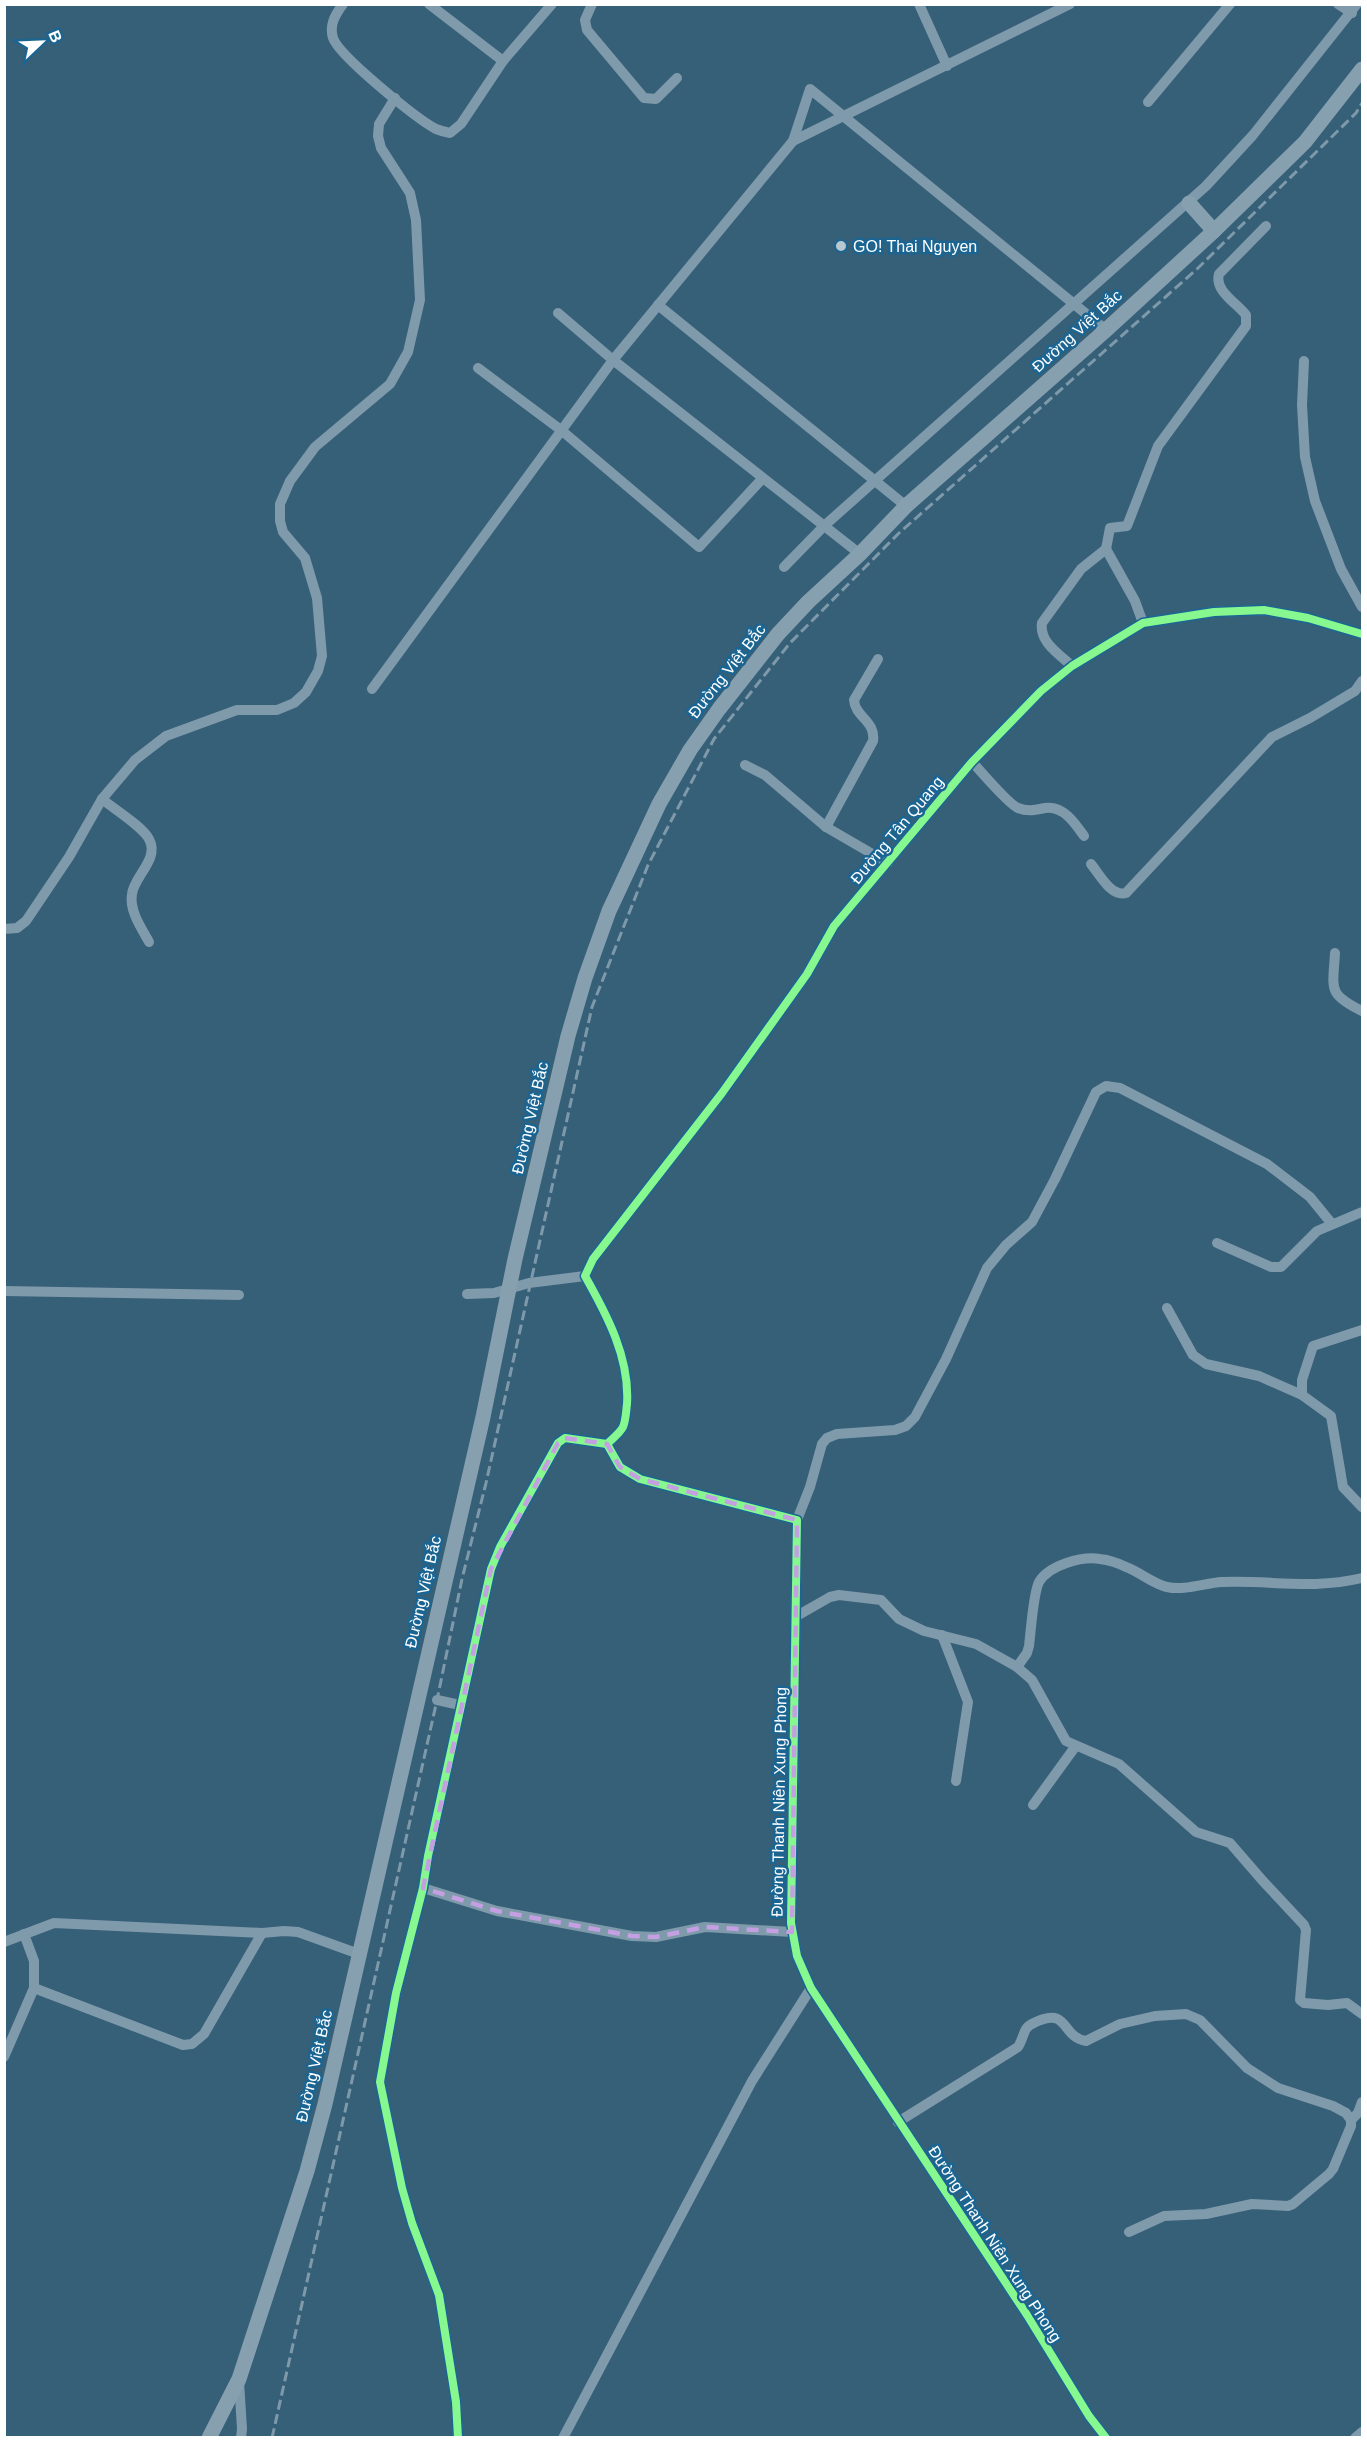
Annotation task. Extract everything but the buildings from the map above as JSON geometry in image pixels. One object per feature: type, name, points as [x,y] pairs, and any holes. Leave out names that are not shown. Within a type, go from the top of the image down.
[{"type":"main road","name":"Đường Việt Bắc","points":[[209,2438],[238,2379],[307,2171],[325,2104],[483,1418],[509,1289],[568,1035],[609,911],[636,853],[690,750],[778,634],[906,506],[1106,330],[1214,231],[1305,142],[1362,69]]},
{"type":"main road","points":[[1189,202],[1214,231]]},
{"type":"street","points":[[343,4],[332,21],[332,35],[337,48],[434,128],[450,133],[461,124],[503,61],[552,4]]},
{"type":"street","points":[[429,4],[503,61]]},
{"type":"street","points":[[592,4],[585,20],[588,30],[644,98],[656,99],[677,78]]},
{"type":"street","points":[[920,4],[947,66]]},
{"type":"street","points":[[794,141],[1070,4]]},
{"type":"street","points":[[1148,102],[1230,4]]},
{"type":"street","points":[[784,567],[824,526],[1189,202],[1253,135],[1354,9],[1338,4]]},
{"type":"street","points":[[372,689],[613,360],[794,141],[810,89],[1106,330]]},
{"type":"street","points":[[4,929],[17,928],[26,921],[69,857],[102,799],[135,760],[162,739],[237,710],[284,708],[301,697],[311,685],[318,671],[322,656],[317,598],[305,558],[280,527],[280,504],[290,481],[315,447],[390,384],[408,352],[420,300],[416,220],[410,193],[381,148],[378,136],[379,124],[395,98]]},
{"type":"street","points":[[1143,623],[1135,601],[1106,549],[1110,528],[1127,526],[1158,446],[1246,326],[1246,315],[1220,288],[1217,278],[1266,226]]},
{"type":"street","points":[[658,305],[906,506]]},
{"type":"street","points":[[558,313],[762,479],[860,554]]},
{"type":"street","points":[[1304,361],[1302,405],[1305,458],[1315,501],[1341,569],[1362,607]]},
{"type":"street","points":[[478,368],[561,430],[699,547],[762,479]]},
{"type":"street","points":[[1072,666],[1044,639],[1040,632],[1042,622],[1081,568],[1106,549]]},
{"type":"street","name":"Đường Tân Quang","points":[[585,1276],[593,1259],[722,1093],[812,966],[834,926],[972,762],[1041,691],[1072,666],[1143,623],[1214,612],[1264,610],[1308,618],[1362,634]]},
{"type":"street","points":[[826,827],[873,741],[874,734],[871,726],[867,719],[856,710],[854,700],[878,659]]},
{"type":"street","points":[[1091,864],[1114,892],[1120,894],[1126,892],[1272,737],[1310,718],[1355,691],[1362,681]]},
{"type":"street","points":[[972,762],[1015,807],[1032,811],[1047,807],[1059,810],[1071,819],[1084,836]]},
{"type":"street","points":[[745,765],[765,775],[826,827],[888,863]]},
{"type":"street","points":[[102,799],[145,834],[150,843],[150,856],[131,896],[138,921],[149,942]]},
{"type":"street","points":[[1335,952],[1333,986],[1336,996],[1341,1001],[1362,1011]]},
{"type":"street","points":[[607,1444],[620,1467],[639,1479],[797,1520],[810,1487],[822,1444],[827,1438],[837,1434],[895,1430],[906,1426],[915,1417],[946,1359],[987,1268],[1006,1245],[1032,1222],[1096,1092],[1106,1086],[1120,1088],[1267,1164],[1310,1197],[1332,1224]]},
{"type":"street","points":[[1217,1243],[1271,1267],[1281,1267],[1312,1234],[1362,1212]]},
{"type":"street","points":[[467,1294],[494,1293],[529,1283],[585,1276],[603,1306],[623,1357],[628,1385],[622,1429],[607,1444]]},
{"type":"street","points":[[4,1291],[239,1295]]},
{"type":"street","points":[[1167,1308],[1193,1355],[1206,1364],[1259,1376],[1302,1395],[1331,1416],[1343,1487],[1362,1507]]},
{"type":"street","points":[[1302,1395],[1302,1380],[1312,1346],[1362,1330]]},
{"type":"street","points":[[458,2438],[456,2402],[439,2295],[412,2223],[402,2188],[380,2082],[396,1993],[423,1888],[460,1705],[491,1569],[500,1547],[558,1443],[565,1438],[607,1444]]},
{"type":"street","name":"Đường Thanh Niên Xung Phong","points":[[797,1520],[792,1932],[797,1956],[811,1988],[1027,2315],[1098,2433],[1106,2438]]},
{"type":"street","points":[[1017,1667],[1029,1646],[1038,1584],[1044,1576],[1056,1568],[1075,1561],[1097,1558],[1110,1560],[1166,1587],[1232,1582],[1310,1586],[1336,1584],[1362,1578]]},
{"type":"street","points":[[795,1617],[830,1597],[839,1595],[881,1600],[899,1619],[924,1631],[976,1644],[1017,1667],[1032,1680],[1066,1741],[1075,1747],[1119,1764],[1196,1832],[1230,1843],[1306,1927],[1300,2000],[1304,2003],[1328,2005],[1347,2003],[1362,2014]]},
{"type":"street","points":[[942,1635],[968,1702],[956,1781]]},
{"type":"street","points":[[437,1700],[460,1705]]},
{"type":"street","points":[[1033,1805],[1075,1747]]},
{"type":"street","points":[[423,1888],[497,1911],[632,1936],[656,1937],[705,1927],[792,1932]]},
{"type":"street","points":[[4,1942],[54,1923],[262,1934],[298,1932],[359,1954]]},
{"type":"street","points":[[4,2056],[34,1988],[34,1962],[24,1934]]},
{"type":"street","points":[[34,1988],[183,2045],[192,2044],[204,2034],[262,1934]]},
{"type":"street","points":[[563,2438],[752,2081],[811,1988]]},
{"type":"street","points":[[898,2122],[1018,2046],[1026,2028],[1048,2017],[1059,2018],[1075,2036],[1086,2041],[1120,2024],[1155,2016],[1186,2014],[1200,2020],[1247,2068],[1278,2088],[1333,2106],[1346,2113],[1351,2120],[1351,2126],[1329,2175],[1293,2204],[1288,2206],[1252,2204],[1206,2214],[1164,2216],[1129,2232]]},
{"type":"street","points":[[1351,2120],[1358,2113],[1362,2102]]},
{"type":"street","points":[[238,2379],[241,2438]]},
{"type":"street","points":[[1355,2438],[1362,2432]]},
{"type":"highlighted area","points":[[565,1438],[607,1444],[620,1467],[640,1479],[797,1520],[792,1932],[705,1927],[656,1937],[632,1936],[497,1911],[423,1888],[491,1569],[558,1443]]},
{"type":"railway","points":[[272,2438],[462,1579],[486,1483],[592,1007],[648,865],[714,739],[790,643],[898,534],[1197,269],[1356,113],[1362,103]]},
{"type":"cycle path","points":[[1106,2438],[1089,2416],[1027,2315],[811,1988],[797,1956],[791,1923],[797,1520],[640,1479],[620,1467],[607,1444],[620,1431],[625,1421],[627,1404],[625,1370],[609,1322],[585,1276],[593,1259],[722,1093],[807,974],[834,926],[972,762],[1041,691],[1072,666],[1143,623],[1214,612],[1264,610],[1308,618],[1362,634]]},
{"type":"cycle path","points":[[458,2438],[456,2402],[439,2295],[412,2223],[402,2188],[380,2082],[396,1993],[423,1888],[491,1569],[500,1547],[558,1443],[565,1438],[607,1444]]},
{"type":"place","name":"GO! Thai Nguyen","points":[[841,246]]}]
